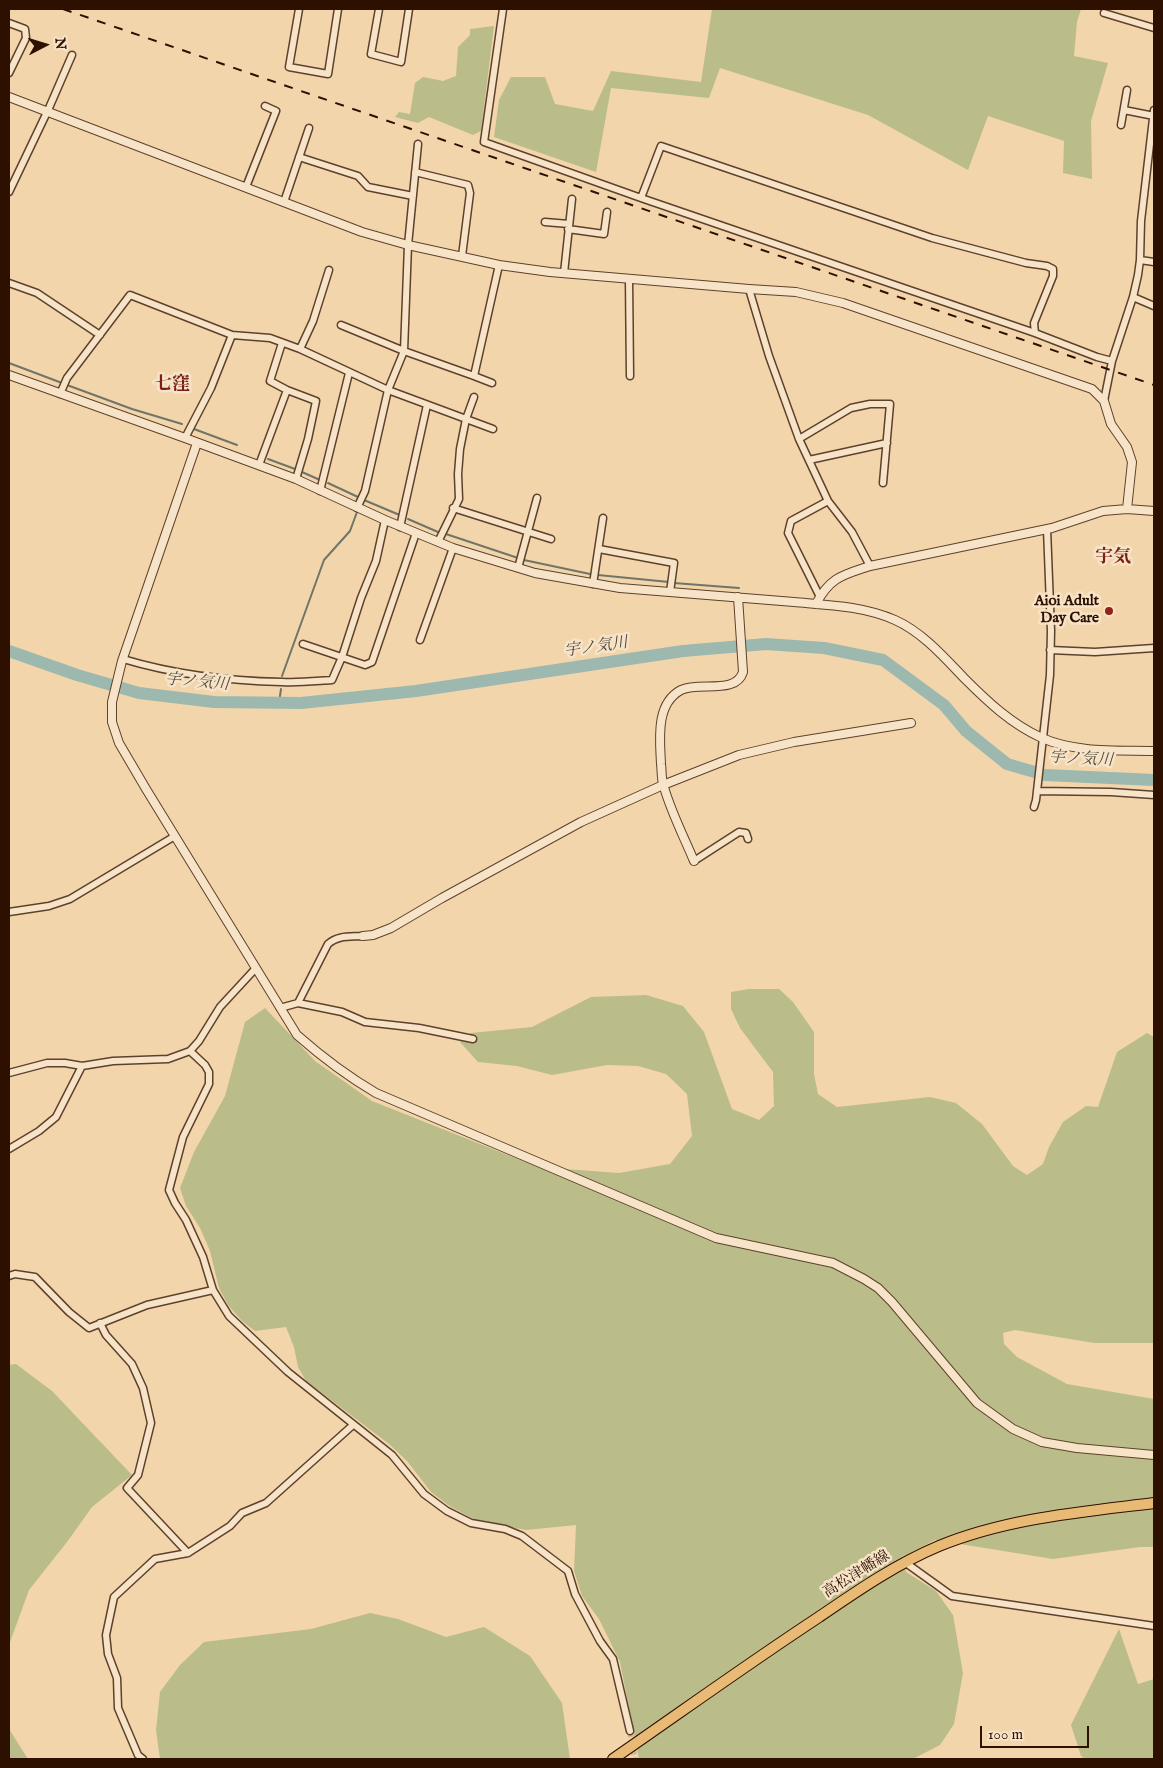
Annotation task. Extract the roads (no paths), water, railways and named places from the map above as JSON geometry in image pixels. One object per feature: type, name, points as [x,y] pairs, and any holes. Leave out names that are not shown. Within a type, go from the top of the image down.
[{"type":"main road","name":"高松津幡線","points":[[613,1759],[874,1581],[940,1546],[1001,1526],[1062,1514],[1154,1503]]},
{"type":"street","points":[[299,9],[289,67],[328,74],[338,9]]},
{"type":"street","points":[[379,9],[371,54],[401,62],[409,9]]},
{"type":"street","points":[[503,9],[484,142],[1112,361]]},
{"type":"street","points":[[1116,16],[1118,9]]},
{"type":"street","points":[[1104,13],[1154,28]]},
{"type":"street","points":[[9,23],[25,29],[26,38],[9,73]]},
{"type":"street","points":[[9,192],[72,55]]},
{"type":"street","points":[[1121,125],[1128,90]]},
{"type":"street","points":[[9,97],[362,232],[408,245],[499,265],[564,273],[749,290],[796,292],[843,303],[1092,389],[1104,401],[1111,424],[1127,447],[1132,462],[1127,508]]},
{"type":"street","points":[[246,188],[276,111],[264,106]]},
{"type":"street","points":[[1104,401],[1112,361],[1133,297],[1140,260],[1141,221],[1154,113],[1124,110]]},
{"type":"street","points":[[284,202],[309,128]]},
{"type":"street","points":[[357,508],[365,491],[388,390],[404,351],[408,245],[418,144]]},
{"type":"street","points":[[641,198],[661,146],[932,238],[1026,263],[1047,266],[1053,269],[1053,276],[1034,323],[1035,333]]},
{"type":"street","points":[[299,156],[358,176],[368,187],[413,196]]},
{"type":"street","points":[[415,172],[468,184],[470,192],[462,256]]},
{"type":"street","points":[[564,273],[572,199]]},
{"type":"street","points":[[545,222],[604,234],[607,212]]},
{"type":"street","points":[[1140,260],[1154,262]]},
{"type":"street","points":[[474,376],[499,265]]},
{"type":"street","points":[[300,350],[313,321],[329,270]]},
{"type":"street","points":[[630,279],[630,376]]},
{"type":"street","points":[[9,283],[37,293],[100,335]]},
{"type":"street","points":[[749,290],[769,356],[799,439],[828,501],[852,532],[870,566]]},
{"type":"street","points":[[60,394],[67,378],[130,295],[232,334],[270,338],[388,390],[493,429]]},
{"type":"street","points":[[1133,297],[1154,306]]},
{"type":"street","points":[[341,326],[492,383]]},
{"type":"street","points":[[185,438],[211,388],[232,334]]},
{"type":"street","points":[[282,343],[270,381],[316,402],[308,439],[296,479]]},
{"type":"street","points":[[320,491],[349,373]]},
{"type":"street","points":[[9,375],[296,479],[400,527],[453,548],[518,568],[593,584],[738,597],[818,600],[875,613],[896,620],[918,634],[940,653],[993,706],[1011,720],[1042,738],[1072,747],[1089,749],[1154,751]]},
{"type":"street","points":[[259,466],[287,390]]},
{"type":"street","points":[[438,542],[459,499],[460,449],[466,419],[474,397]]},
{"type":"street","points":[[799,439],[851,408],[870,404],[890,404],[883,483]]},
{"type":"street","points":[[400,527],[427,405]]},
{"type":"street","points":[[197,443],[123,660],[112,702],[112,722],[119,743],[297,1035],[324,1059],[376,1093],[716,1238],[820,1259],[842,1267],[864,1279],[878,1288],[892,1302],[977,1403],[1013,1429],[1042,1442],[1077,1448],[1154,1455]]},
{"type":"street","points":[[809,460],[887,443]]},
{"type":"street","points":[[518,568],[537,498]]},
{"type":"street","points":[[818,600],[788,532],[791,521],[828,501]]},
{"type":"street","points":[[454,508],[551,540]]},
{"type":"street","points":[[818,600],[826,587],[834,580],[870,566],[1048,529],[1103,511],[1127,508],[1154,511]]},
{"type":"street","points":[[593,584],[603,518]]},
{"type":"street","points":[[123,660],[184,673],[283,682],[332,680],[376,561],[385,520]]},
{"type":"street","points":[[1034,807],[1050,675],[1048,529]]},
{"type":"street","points":[[303,644],[365,664],[372,662],[416,533]]},
{"type":"street","points":[[420,640],[453,548]]},
{"type":"street","points":[[599,549],[674,563],[670,592]]},
{"type":"street","points":[[738,597],[742,662],[741,677],[734,683],[686,688],[680,691],[673,696],[666,708],[660,728],[663,785],[694,861],[739,832],[746,833],[748,839]]},
{"type":"street","points":[[1050,650],[1095,652],[1154,648]]},
{"type":"street","points":[[298,1002],[328,944],[334,939],[373,935],[391,928],[581,822],[663,785],[739,755],[794,742],[911,723]]},
{"type":"street","points":[[1037,789],[1154,795]]},
{"type":"street","points":[[9,912],[49,906],[70,899],[175,836]]},
{"type":"street","points":[[9,1073],[46,1064],[66,1063],[82,1066],[113,1061],[168,1059],[190,1051],[220,1006],[256,968]]},
{"type":"street","points":[[280,1008],[298,1002],[342,1012],[365,1022],[419,1028],[473,1039]]},
{"type":"street","points":[[190,1051],[205,1064],[209,1072],[209,1084],[183,1136],[169,1190],[186,1220],[203,1257],[213,1290],[228,1316],[288,1372],[392,1455],[424,1494],[447,1512],[471,1523],[505,1529],[522,1536],[568,1572],[575,1594],[600,1641],[613,1659],[630,1730]]},
{"type":"street","points":[[9,1148],[39,1131],[56,1117],[82,1066]]},
{"type":"street","points":[[9,1276],[15,1274],[35,1277],[69,1312],[89,1328],[147,1305],[213,1290]]},
{"type":"street","points":[[100,1323],[106,1335],[132,1364],[143,1388],[152,1423],[138,1474],[127,1488],[188,1553]]},
{"type":"street","points":[[143,1759],[138,1755],[118,1708],[118,1678],[108,1654],[106,1635],[114,1597],[155,1559],[188,1553],[230,1526],[242,1513],[266,1503],[354,1425]]},
{"type":"street","points":[[906,1563],[952,1596],[1154,1626]]},
{"type":"waterway","points":[[9,363],[62,383]]},
{"type":"waterway","points":[[67,385],[132,409],[182,424]]},
{"type":"waterway","points":[[194,429],[237,445]]},
{"type":"waterway","points":[[268,459],[295,469]]},
{"type":"waterway","points":[[302,472],[320,480]]},
{"type":"waterway","points":[[328,483],[358,497]]},
{"type":"waterway","points":[[364,500],[402,516]]},
{"type":"waterway","points":[[282,676],[324,560],[350,531],[357,512]]},
{"type":"waterway","points":[[408,519],[438,532]]},
{"type":"waterway","points":[[446,534],[518,558]]},
{"type":"waterway","points":[[524,560],[590,574]]},
{"type":"waterway","points":[[598,575],[669,582]]},
{"type":"waterway","points":[[674,583],[739,588]]},
{"type":"waterway","name":"宇ノ気川","points":[[9,651],[77,675],[139,693],[214,702],[301,703],[416,691],[683,651],[766,644],[824,648],[883,660],[944,705],[966,731],[1007,764],[1045,775],[1154,780]]},
{"type":"waterway","points":[[279,703],[281,689]]},
{"type":"tunnel","points":[[630,1731],[635,1759]]},
{"type":"railway","points":[[63,9],[1154,385]]},
{"type":"place","name":"Aioi Adult Day Care","points":[[1109,611]]},
{"type":"district","name":"七窪","points":[[172,385]]},
{"type":"district","name":"宇気","points":[[1113,558]]}]
